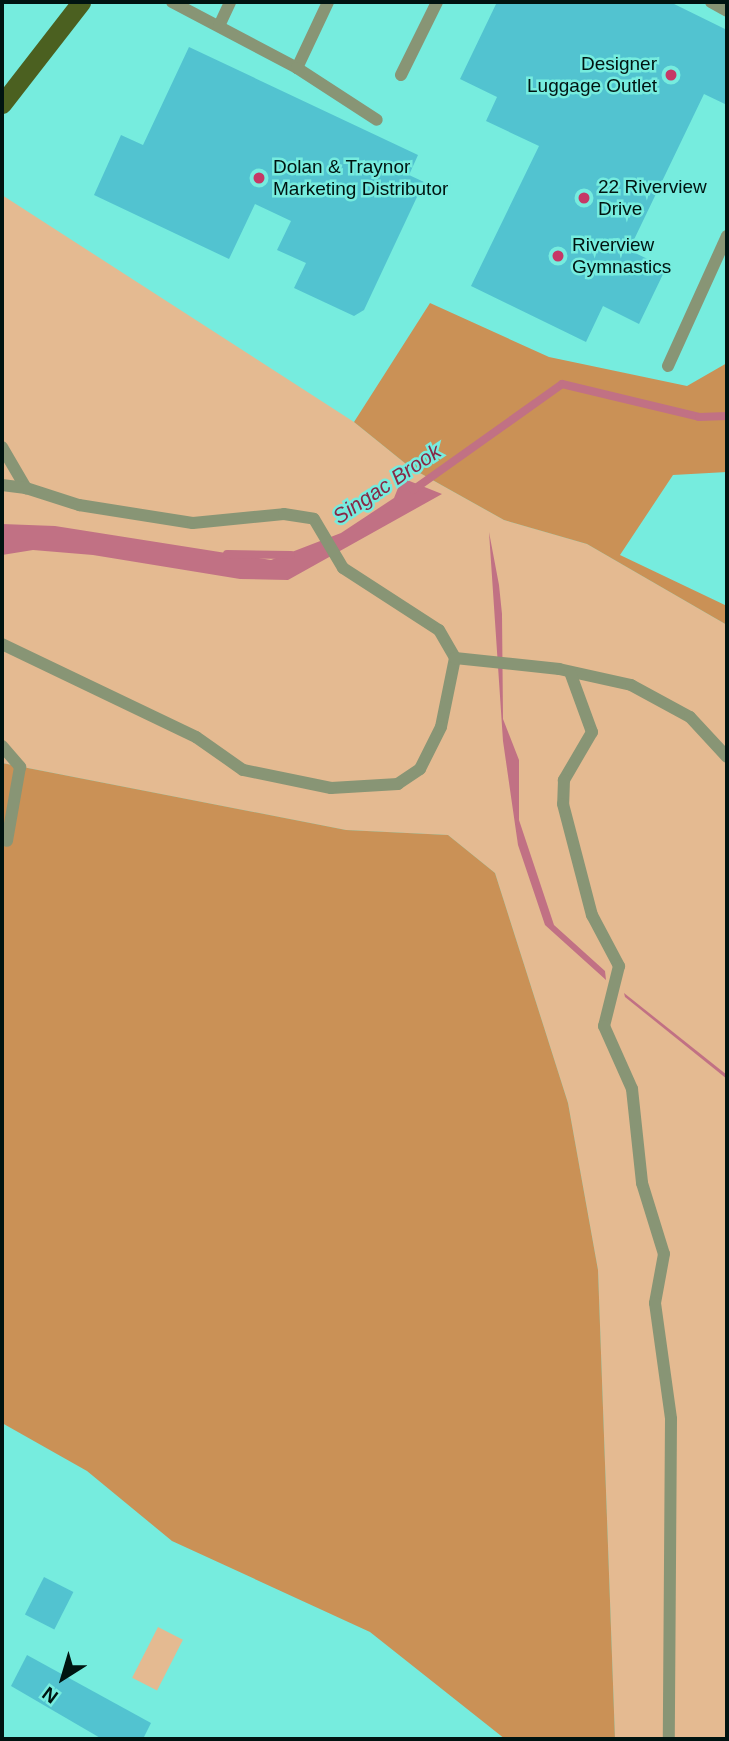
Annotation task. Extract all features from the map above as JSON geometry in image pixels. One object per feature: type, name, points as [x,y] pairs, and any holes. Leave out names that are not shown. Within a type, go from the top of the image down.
[{"type":"main road","points":[[2,104],[81,2]]},
{"type":"lane","points":[[172,2],[297,68],[377,120]]},
{"type":"lane","points":[[219,26],[230,2]]},
{"type":"lane","points":[[297,68],[328,2]]},
{"type":"lane","points":[[401,75],[437,2]]},
{"type":"lane","points":[[711,2],[727,11]]},
{"type":"lane","points":[[668,366],[727,236]]},
{"type":"lane","points":[[2,447],[26,488]]},
{"type":"lane","points":[[2,485],[26,488],[163,521],[302,514],[328,533],[343,568],[439,630],[455,658],[441,727],[420,769],[398,784],[331,788],[243,770],[196,737],[2,644]]},
{"type":"lane","points":[[455,658],[487,666],[570,672],[651,694],[690,717],[727,757]]},
{"type":"lane","points":[[570,672],[592,732],[564,780],[565,814],[592,915],[619,966],[604,1026],[632,1088],[642,1183],[664,1254],[655,1303],[671,1419],[669,1739]]},
{"type":"lane","points":[[2,746],[20,767],[7,841]]},
{"type":"shaded area","points":[[2,195],[354,422],[411,468],[504,520],[587,544],[727,625],[727,1739],[615,1739],[598,1270],[568,1103],[495,873],[448,835],[346,830],[2,763]]},
{"type":"shaded area","points":[[430,303],[549,357],[687,386],[727,363],[727,472],[673,475],[620,555],[727,606],[727,625],[587,544],[504,520],[411,468],[354,422]]},
{"type":"shaded area","points":[[402,478],[442,494],[288,580],[240,579],[93,555],[33,550],[2,555],[2,524],[55,526],[271,560],[341,533],[394,498]]},
{"type":"shaded area","points":[[489,532],[502,614],[503,719],[519,760],[519,820],[554,925],[605,971],[606,980],[545,925],[518,845],[503,741]]},
{"type":"shaded area","points":[[2,763],[346,830],[448,835],[495,873],[568,1103],[598,1270],[615,1739],[505,1739],[370,1632],[172,1541],[87,1471],[2,1423]]},
{"type":"shaded area","points":[[624,993],[727,1075],[727,1079],[625,997]]},
{"type":"shaded area","points":[[158,1627],[183,1640],[157,1690],[132,1678]]},
{"type":"building","name":"22 Riverview Drive","points":[[497,2],[670,2],[727,30],[727,105],[704,94],[629,250],[666,268],[639,324],[603,306],[586,342],[471,286],[539,146],[486,121],[497,97],[460,79]]},
{"type":"building","name":"Dolan & Traynor Marketing Distributor","points":[[189,47],[418,155],[409,175],[424,182],[364,310],[354,316],[294,288],[306,263],[277,250],[291,221],[255,204],[229,259],[94,195],[121,135],[143,145]]},
{"type":"building","points":[[44,1577],[73,1592],[54,1629],[25,1614]]},
{"type":"building","points":[[27,1655],[151,1723],[143,1739],[102,1739],[11,1686]]},
{"type":"waterway","name":"Singac Brook","points":[[413,490],[562,384],[699,417],[727,416]]},
{"type":"waterway","name":"Singac Brook","points":[[227,554],[291,555]]},
{"type":"place","name":"Designer Luggage Outlet","points":[[671,75]]},
{"type":"place","name":"Dolan & Traynor Marketing Distributor","points":[[259,178]]},
{"type":"place","name":"22 Riverview Drive","points":[[584,198]]},
{"type":"place","name":"Riverview Gymnastics","points":[[558,256]]}]
